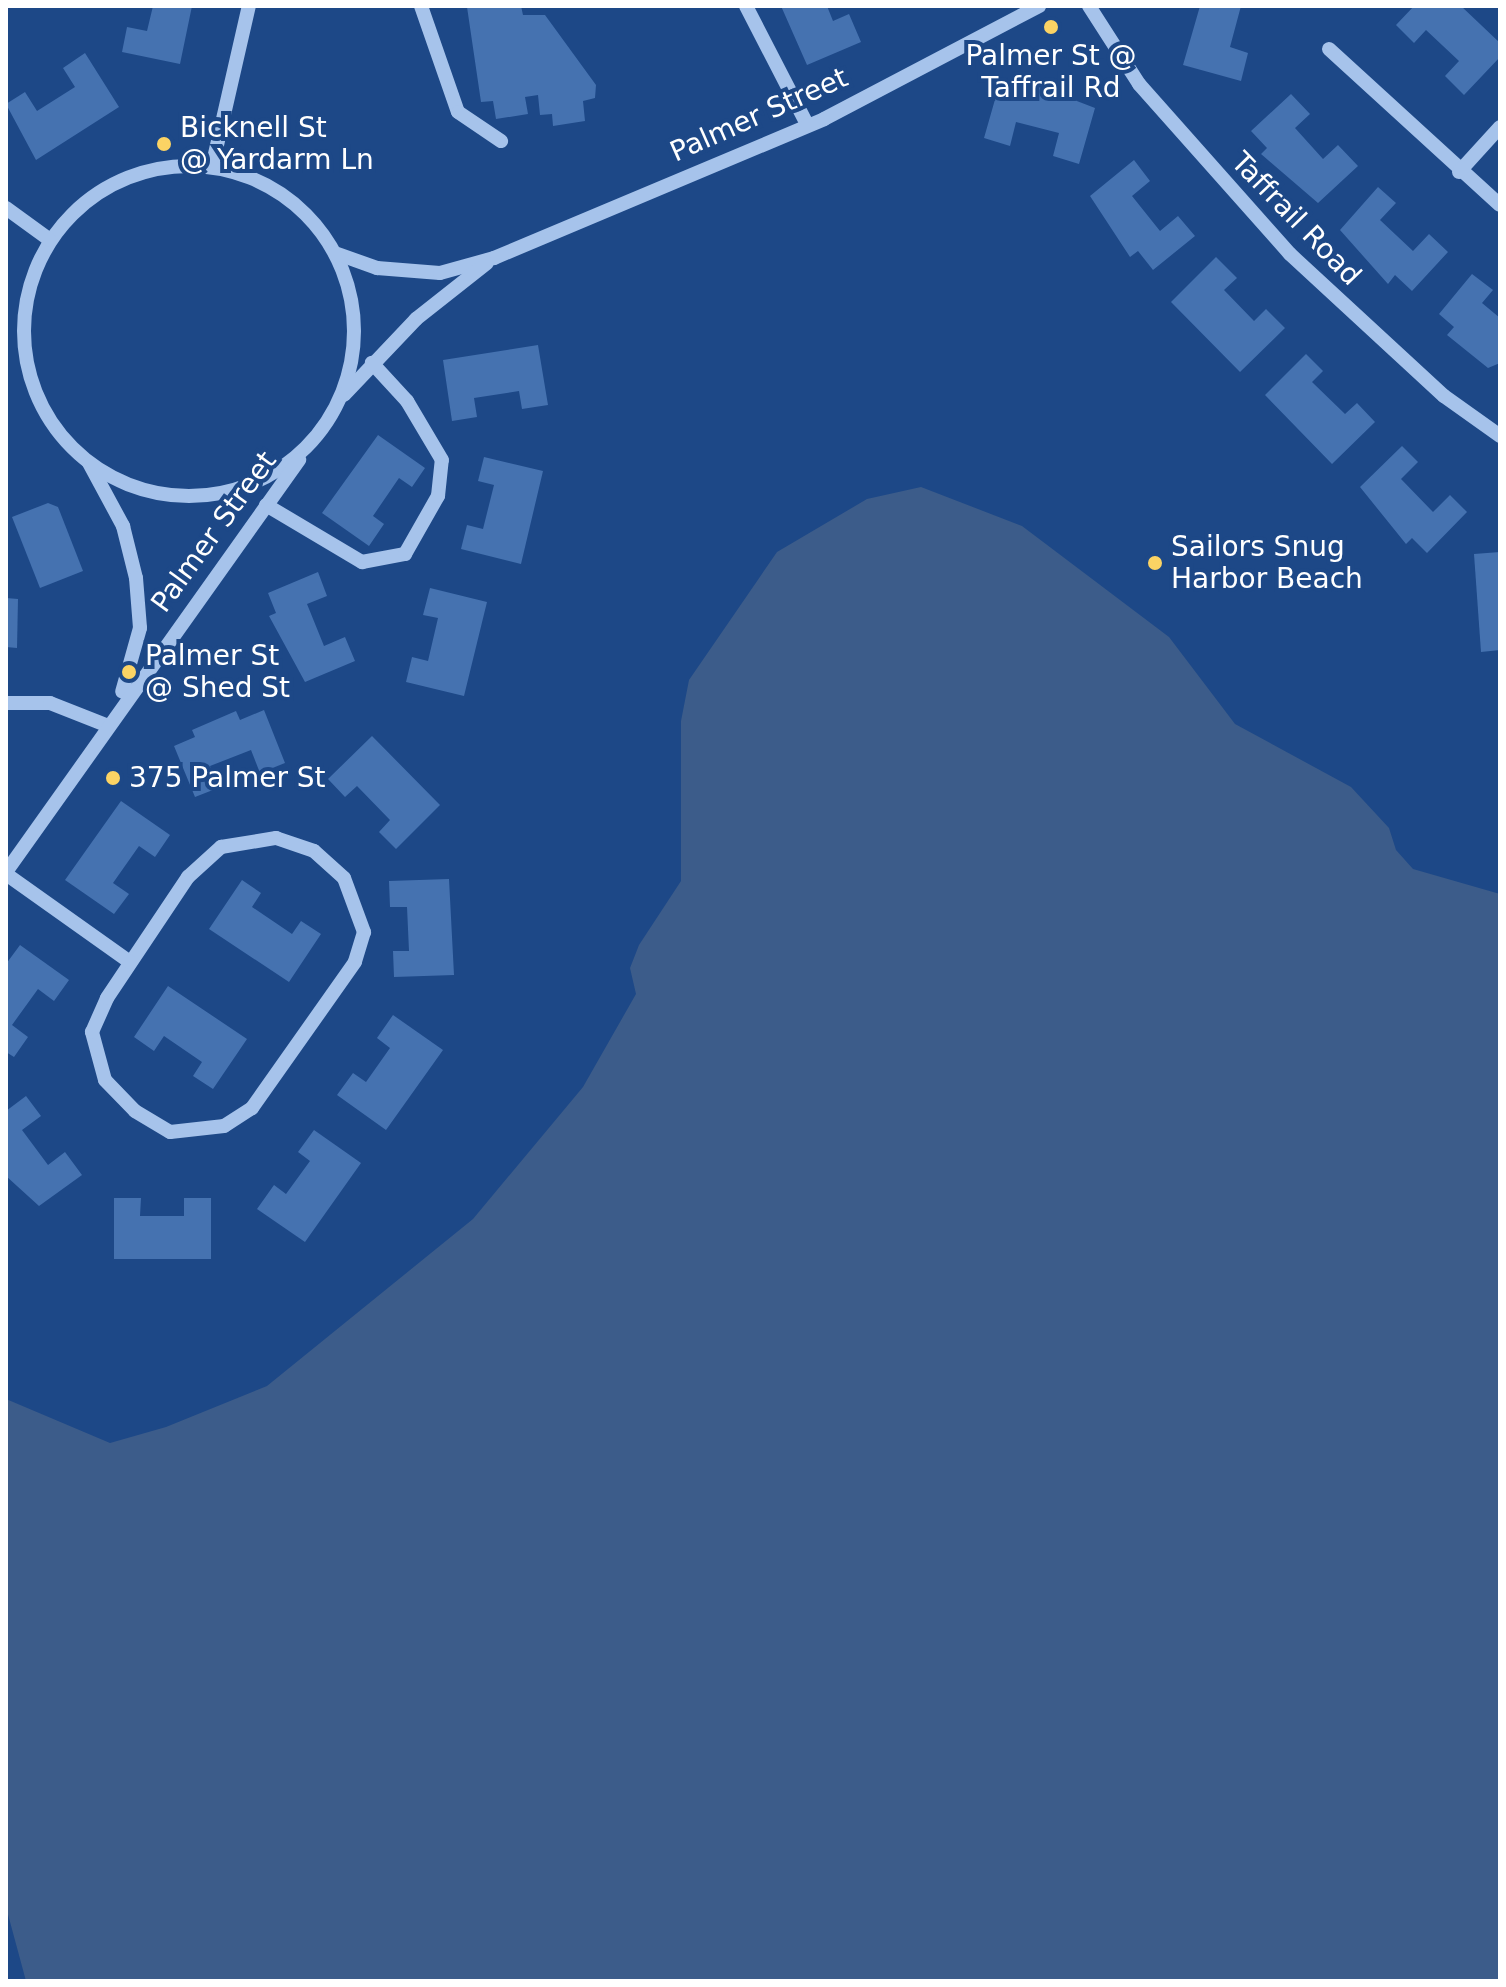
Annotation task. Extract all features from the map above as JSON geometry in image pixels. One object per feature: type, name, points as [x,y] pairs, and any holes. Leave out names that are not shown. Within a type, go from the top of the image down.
[{"type":"street","points":[[212,167],[249,6]]},
{"type":"street","points":[[421,6],[458,112],[501,141]]},
{"type":"street","points":[[746,6],[807,124]]},
{"type":"street","name":"Palmer Street","points":[[335,253],[377,268],[440,273],[494,258],[807,124],[1039,6]]},
{"type":"street","name":"Taffrail Road","points":[[1089,6],[1139,84],[1290,254],[1444,396],[1500,436]]},
{"type":"street","points":[[1329,49],[1459,172],[1500,205]]},
{"type":"street","points":[[1459,172],[1500,127]]},
{"type":"street","points":[[308,447],[271,476],[226,493],[178,497],[134,487],[89,463],[55,428],[28,359],[29,285],[50,240],[104,188],[138,173],[212,167],[284,195],[335,253],[353,324],[342,397]]},
{"type":"street","points":[[6,208],[50,240]]},
{"type":"street","name":"Palmer Street","points":[[6,873],[106,725],[342,397],[372,363],[494,258]]},
{"type":"street","points":[[266,505],[362,562],[405,554],[438,496],[442,460],[415,411],[372,363]]},
{"type":"street","name":"Palmer Street","points":[[89,463],[123,526],[139,616],[134,666],[106,725]]},
{"type":"street","points":[[6,703],[50,703],[106,725]]},
{"type":"street","points":[[276,838],[314,851],[359,902],[364,932],[355,962],[289,1060],[252,1108],[201,1132],[170,1132],[135,1111],[93,1057],[92,1032],[130,962],[188,877],[221,847],[250,839],[276,838]]},
{"type":"street","points":[[6,873],[130,962]]},
{"type":"water","points":[[921,487],[1022,526],[1169,637],[1235,724],[1351,787],[1389,828],[1396,850],[1413,869],[1500,894],[1500,1981],[26,1981],[6,1907],[6,1399],[110,1443],[166,1427],[267,1386],[473,1219],[583,1087],[636,994],[630,968],[639,945],[681,881],[681,721],[689,680],[777,552],[867,499]]},
{"type":"building","points":[[153,6],[192,6],[180,64],[122,52],[127,27],[147,31]]},
{"type":"building","points":[[521,6],[523,15],[545,15],[596,85],[595,98],[583,101],[585,121],[553,126],[552,114],[540,115],[538,95],[525,97],[528,114],[496,119],[493,101],[481,102],[467,7]]},
{"type":"building","points":[[781,6],[827,6],[833,21],[849,14],[861,42],[807,65]]},
{"type":"building","points":[[1200,6],[1241,6],[1230,47],[1248,53],[1241,81],[1183,65]]},
{"type":"building","points":[[1414,6],[1461,6],[1500,43],[1500,57],[1464,95],[1445,76],[1459,61],[1426,30],[1414,43],[1396,25]]},
{"type":"building","points":[[85,53],[119,107],[36,160],[6,104],[25,92],[37,111],[75,87],[63,68]]},
{"type":"building","points":[[1025,81],[1095,108],[1079,164],[1053,156],[1059,133],[1016,122],[1010,146],[984,138],[1000,82],[1022,88]]},
{"type":"building","points":[[1291,94],[1310,114],[1295,128],[1323,159],[1338,145],[1358,166],[1318,203],[1261,154],[1267,148],[1251,131]]},
{"type":"building","points":[[1134,160],[1150,181],[1132,196],[1160,231],[1178,216],[1195,236],[1153,270],[1138,251],[1130,257],[1090,196]]},
{"type":"building","points":[[1378,187],[1396,203],[1380,220],[1413,251],[1429,234],[1448,252],[1412,291],[1395,275],[1388,284],[1340,230]]},
{"type":"building","points":[[1216,257],[1237,278],[1224,290],[1254,321],[1266,309],[1285,328],[1240,372],[1171,302]]},
{"type":"building","points":[[1472,274],[1493,290],[1482,303],[1500,318],[1500,363],[1488,368],[1447,335],[1454,327],[1439,314]]},
{"type":"building","points":[[538,345],[548,405],[522,409],[519,391],[474,398],[477,417],[452,421],[443,360]]},
{"type":"building","points":[[1306,354],[1323,371],[1312,382],[1345,414],[1357,403],[1375,422],[1332,464],[1265,395]]},
{"type":"building","points":[[378,435],[425,468],[412,487],[399,478],[373,516],[384,524],[369,546],[322,513]]},
{"type":"building","points":[[1402,446],[1418,462],[1401,479],[1433,512],[1450,495],[1467,512],[1427,553],[1412,538],[1406,544],[1360,487]]},
{"type":"building","points":[[484,457],[543,471],[521,564],[461,549],[467,525],[483,529],[494,485],[478,481]]},
{"type":"building","points":[[48,503],[58,507],[83,571],[40,588],[12,517]]},
{"type":"building","points":[[1500,552],[1500,650],[1481,652],[1474,554]]},
{"type":"building","points":[[318,572],[327,596],[307,604],[324,646],[345,637],[355,661],[305,682],[269,616],[276,613],[268,593]]},
{"type":"building","points":[[430,588],[487,602],[464,696],[406,682],[412,657],[428,661],[438,618],[423,615]]},
{"type":"building","points":[[6,598],[18,599],[17,648],[6,647]]},
{"type":"building","points":[[264,710],[285,763],[260,773],[251,750],[210,766],[218,788],[195,797],[174,746],[195,737],[192,730],[236,711],[240,720]]},
{"type":"building","points":[[372,736],[440,805],[396,849],[379,832],[390,820],[357,786],[345,797],[328,779]]},
{"type":"building","points":[[121,801],[170,835],[155,857],[139,846],[113,883],[129,894],[114,914],[65,880]]},
{"type":"building","points":[[449,879],[454,975],[394,977],[393,951],[409,951],[407,907],[390,907],[389,881]]},
{"type":"building","points":[[242,880],[261,893],[252,907],[292,934],[301,921],[321,934],[289,982],[209,929]]},
{"type":"building","points":[[20,945],[69,980],[54,1001],[38,989],[12,1025],[28,1037],[14,1057],[6,1052],[6,964]]},
{"type":"building","points":[[168,986],[247,1039],[213,1089],[193,1076],[202,1062],[164,1036],[154,1051],[134,1037]]},
{"type":"building","points":[[393,1015],[443,1050],[386,1130],[337,1095],[353,1073],[366,1082],[390,1048],[377,1038]]},
{"type":"building","points":[[26,1096],[41,1116],[22,1130],[48,1165],[65,1152],[82,1175],[39,1206],[6,1176],[6,1111]]},
{"type":"building","points":[[314,1130],[361,1163],[305,1242],[257,1209],[274,1185],[286,1194],[310,1161],[298,1152]]},
{"type":"building","points":[[114,1198],[141,1198],[140,1216],[184,1216],[184,1198],[211,1198],[211,1259],[114,1259]]},
{"type":"place","name":"Palmer St @ Taffrail Rd","points":[[1051,27]]},
{"type":"place","name":"Bicknell St @ Yardarm Ln","points":[[164,144]]},
{"type":"place","name":"Sailors Snug Harbor Beach","points":[[1155,563]]},
{"type":"place","name":"Palmer St @ Shed St","points":[[129,672]]},
{"type":"place","name":"375 Palmer St","points":[[113,778]]}]
